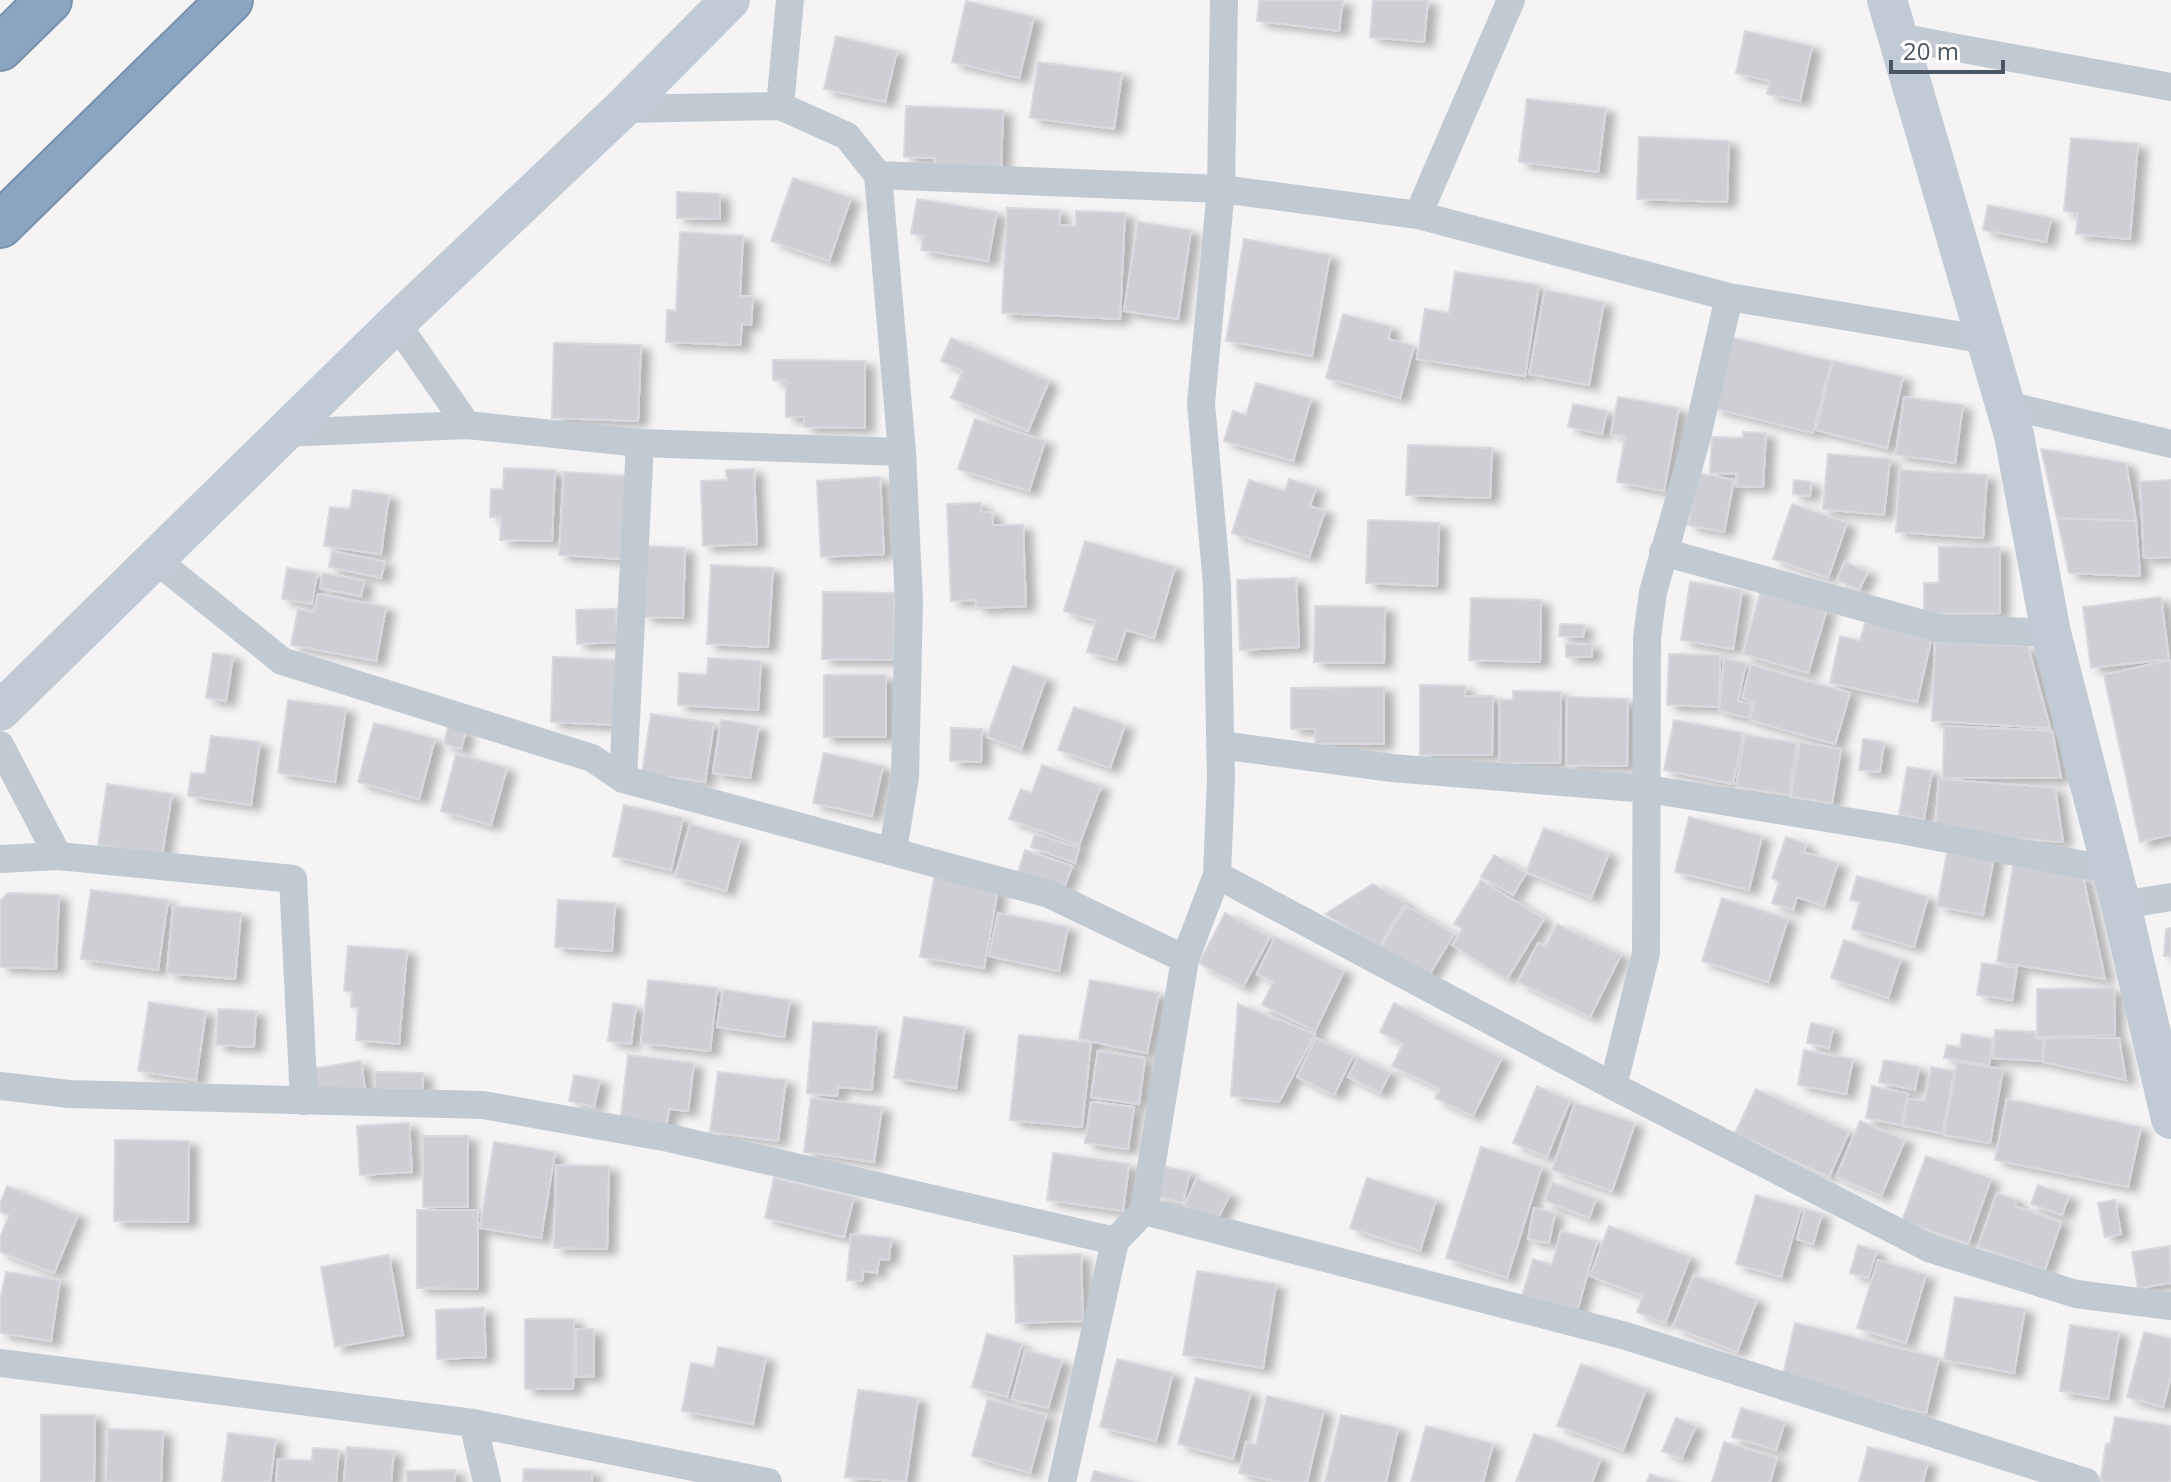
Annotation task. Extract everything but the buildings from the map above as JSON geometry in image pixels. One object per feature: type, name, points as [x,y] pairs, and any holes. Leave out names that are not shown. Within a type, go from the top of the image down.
[{"type":"highway","points":[[0,48],[49,0]]},
{"type":"highway","points":[[0,225],[230,0]]},
{"type":"street","points":[[0,711],[396,323],[622,109],[730,0]]},
{"type":"street","points":[[780,106],[790,0]]},
{"type":"street","points":[[1062,1482],[1115,1241],[1144,1211],[1185,959],[1217,875],[1220,745],[1217,585],[1201,403],[1221,189],[1224,0]]},
{"type":"street","points":[[1418,215],[1511,0]]},
{"type":"street","points":[[1893,18],[2171,87]]},
{"type":"street","points":[[1893,18],[2014,435],[2051,633],[2169,1107]]},
{"type":"street","points":[[622,109],[780,106],[847,136],[878,175],[902,452],[909,602],[905,777],[893,850]]},
{"type":"street","points":[[878,175],[1221,189],[1418,215],[1729,297],[1987,340]]},
{"type":"street","points":[[1613,1086],[1646,953],[1647,638],[1653,592],[1697,437],[1729,297]]},
{"type":"street","points":[[396,323],[467,425]]},
{"type":"street","points":[[2006,405],[2171,444]]},
{"type":"street","points":[[284,433],[467,425],[640,443],[902,452]]},
{"type":"street","points":[[623,779],[640,443]]},
{"type":"street","points":[[1663,552],[1938,628],[2051,633]]},
{"type":"street","points":[[156,560],[282,661],[592,758],[623,779],[1049,894],[1185,959]]},
{"type":"street","points":[[0,745],[58,856]]},
{"type":"street","points":[[1220,745],[1392,768],[1648,789],[1901,830],[2115,888],[2171,897]]},
{"type":"street","points":[[0,859],[58,856],[293,879],[304,1101]]},
{"type":"street","points":[[1217,875],[1613,1086],[1931,1249],[2076,1294],[2171,1306]]},
{"type":"street","points":[[0,1086],[69,1094],[483,1105],[669,1138],[1115,1241]]},
{"type":"street","points":[[1144,1211],[1626,1336],[2086,1482]]},
{"type":"street","points":[[0,1363],[473,1423],[768,1482]]},
{"type":"street","points":[[473,1423],[487,1482]]}]
